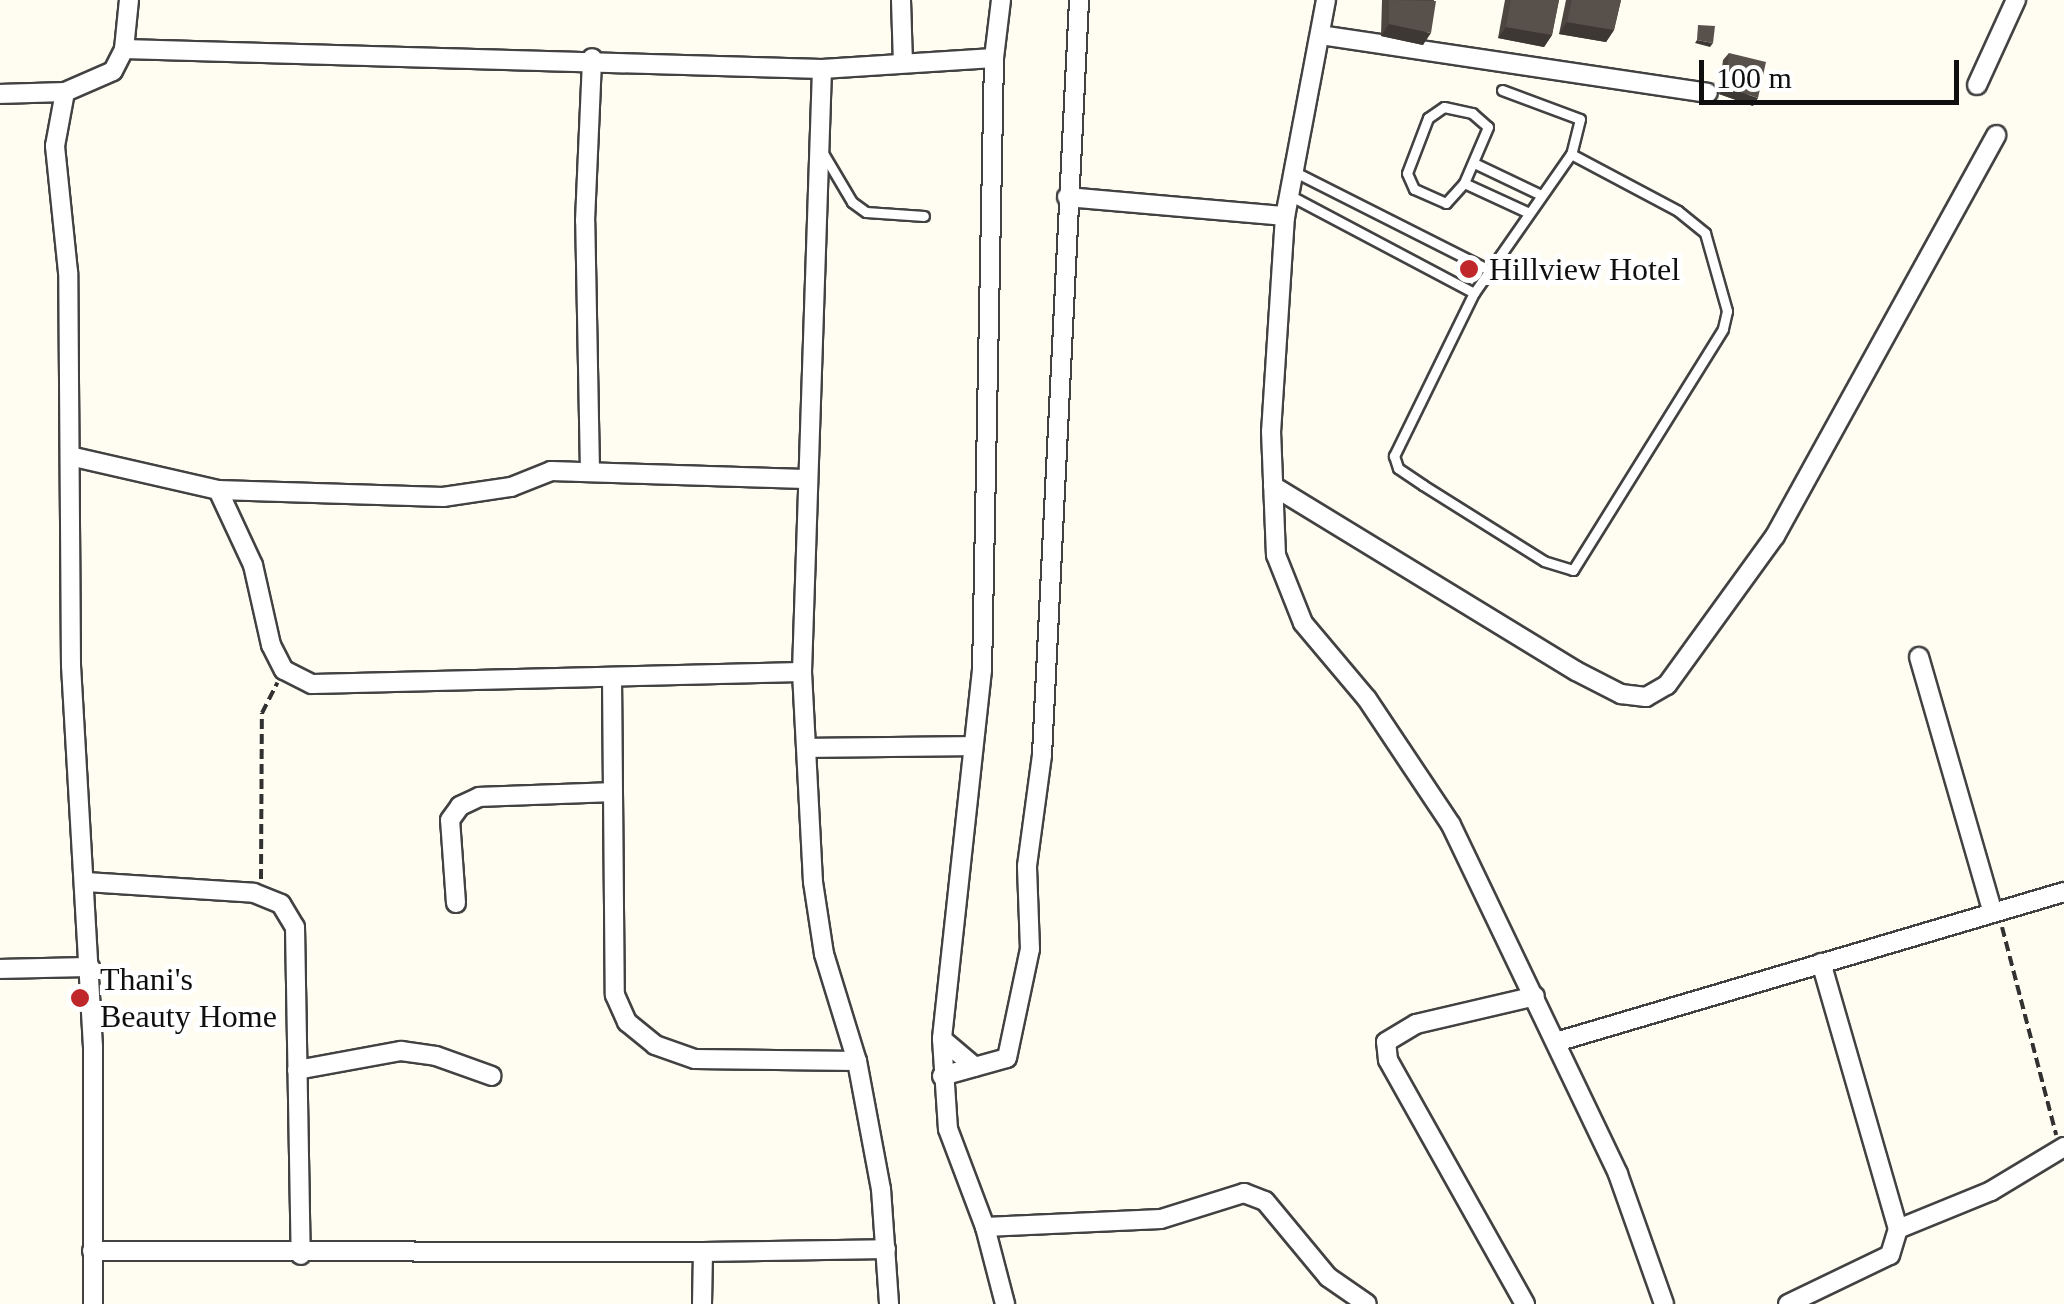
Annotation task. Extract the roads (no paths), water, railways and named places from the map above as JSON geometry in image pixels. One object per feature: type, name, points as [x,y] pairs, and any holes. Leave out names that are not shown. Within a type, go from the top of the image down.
[{"type":"street","points":[[0,94],[65,92],[113,71],[124,49],[129,0]]},
{"type":"street","points":[[901,0],[902,63]]},
{"type":"street","points":[[1002,0],[994,58],[989,472],[982,670],[942,1039],[942,1076],[948,1130],[985,1226],[1005,1304]]},
{"type":"street","points":[[942,1076],[1007,1058],[1030,948],[1028,866],[1042,756],[1079,0]]},
{"type":"street","points":[[1326,0],[1292,196],[1285,216],[1273,486],[1276,555],[1297,610],[1367,699],[1451,824],[1643,1231],[1664,1304]]},
{"type":"street","points":[[1978,85],[2016,0]]},
{"type":"street","points":[[1320,34],[1708,93]]},
{"type":"street","points":[[124,49],[592,58],[822,69],[994,58]]},
{"type":"street","points":[[590,471],[585,221],[592,58]]},
{"type":"street","points":[[822,69],[805,479],[802,672],[813,882],[824,954],[858,1062],[886,1249],[889,1304]]},
{"type":"street","points":[[65,92],[54,146],[68,272],[74,458],[71,666],[90,967],[93,1304]]},
{"type":"street","points":[[1273,486],[1576,670],[1621,694],[1646,697],[1667,685],[1775,536],[1996,135]]},
{"type":"street","points":[[1067,196],[1285,216]]},
{"type":"street","points":[[74,458],[218,490],[444,497],[511,487],[551,471],[805,479]]},
{"type":"street","points":[[218,490],[253,565],[271,645],[284,670],[312,684],[802,672]]},
{"type":"street","points":[[1919,657],[1996,912]]},
{"type":"street","points":[[612,676],[615,995],[628,1022],[655,1045],[694,1058],[858,1062]]},
{"type":"street","points":[[808,748],[972,746]]},
{"type":"street","points":[[456,902],[450,820],[460,806],[479,797],[613,792]]},
{"type":"street","points":[[86,882],[254,893],[281,904],[296,927],[301,1255]]},
{"type":"street","points":[[1556,1042],[2064,892]]},
{"type":"street","points":[[1788,1304],[1890,1255],[1898,1229],[1821,963]]},
{"type":"street","points":[[0,968],[90,967]]},
{"type":"street","points":[[1525,1304],[1388,1060],[1386,1042],[1416,1024],[1535,996]]},
{"type":"street","points":[[942,1039],[976,1067]]},
{"type":"street","points":[[297,1070],[401,1052],[436,1056],[492,1076]]},
{"type":"street","points":[[1898,1229],[1991,1190],[2062,1148]]},
{"type":"street","points":[[985,1226],[1161,1219],[1244,1193],[1265,1201],[1328,1277],[1367,1304]]},
{"type":"street","points":[[92,1251],[301,1255],[886,1249]]},
{"type":"street","points":[[702,1304],[703,1252]]},
{"type":"lane","points":[[1502,90],[1580,119],[1571,154],[1539,194],[1474,292],[1397,440],[1394,461],[1544,561],[1572,570],[1693,380],[1727,311],[1704,233],[1678,211],[1571,154]]},
{"type":"lane","points":[[1444,106],[1486,120],[1474,163],[1446,204],[1408,180],[1422,128],[1444,106]]},
{"type":"lane","points":[[819,146],[852,202],[866,212],[924,216]]},
{"type":"lane","points":[[1474,163],[1539,194]]},
{"type":"lane","points":[[1294,172],[1489,270]]},
{"type":"lane","points":[[1464,182],[1527,212]]},
{"type":"lane","points":[[1292,196],[1474,292]]},
{"type":"place","name":"Hillview Hotel","points":[[1469,269]]},
{"type":"place","name":"Thani's Beauty Home","points":[[80,998]]}]
